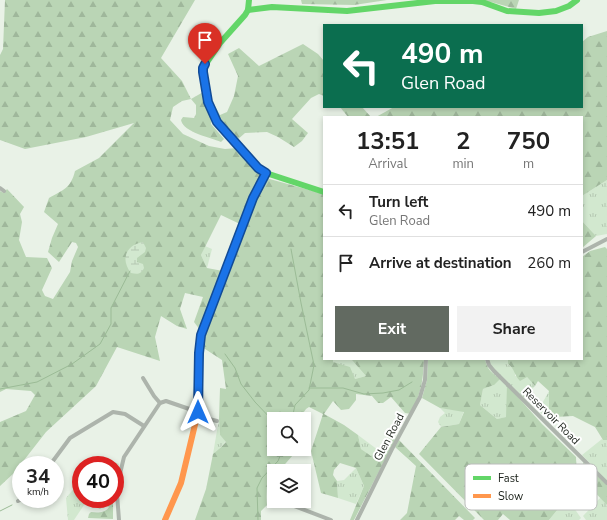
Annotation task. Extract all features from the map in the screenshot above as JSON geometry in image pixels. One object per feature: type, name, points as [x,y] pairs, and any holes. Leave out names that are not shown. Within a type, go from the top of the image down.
[{"type":"street","points":[[249,0],[248,10],[220,43],[203,68],[208,102],[217,122],[258,168],[266,173],[323,192]]},
{"type":"street","points":[[248,10],[272,7],[347,12],[428,2],[473,1],[482,2],[507,11],[539,13],[556,11],[569,6],[577,0]]},
{"type":"street","points":[[165,520],[181,483],[198,414],[199,353],[201,335],[253,198],[266,173]]},
{"type":"street","points":[[0,188],[4,191]]},
{"type":"street","points":[[583,251],[607,239]]},
{"type":"street","name":"Glen Road","points":[[357,520],[392,449],[420,397],[425,380],[426,360]]},
{"type":"street","name":"Reservoir Road","points":[[487,360],[494,371],[588,464]]},
{"type":"street","points":[[143,378],[160,403]]},
{"type":"street","points":[[119,520],[117,494],[120,469],[124,457],[160,403],[166,400],[216,420]]},
{"type":"street","points":[[57,456],[70,438],[113,412],[125,414],[144,426]]},
{"type":"street","name":"Reservoir Road","points":[[597,473],[607,483]]},
{"type":"street","points":[[299,508],[331,520]]},
{"type":"green space","points":[[5,0],[195,0],[161,58],[182,81],[191,99],[182,101],[173,107],[170,120],[183,134],[209,146],[225,149],[237,148],[264,174],[242,225],[221,215],[201,255],[207,268],[223,271],[200,330],[194,322],[203,297],[185,293],[180,309],[187,329],[177,326],[161,316],[155,337],[160,361],[117,347],[96,386],[46,432],[27,456],[12,456],[12,475],[0,486],[0,422],[26,411],[35,395],[31,391],[6,389],[0,392],[0,191],[4,193],[7,189],[24,207],[20,214],[22,222],[19,240],[26,257],[47,258],[52,268],[42,290],[45,296],[53,299],[70,272],[72,261],[78,247],[76,243],[72,242],[59,262],[48,252],[58,224],[44,212],[49,198],[66,188],[69,185],[75,171],[99,158],[134,123],[86,137],[25,149],[0,140],[0,55],[3,49]]},
{"type":"green space","points":[[301,0],[387,0],[354,5],[302,4]]},
{"type":"green space","points":[[477,0],[519,0],[516,9]]},
{"type":"green space","points":[[607,31],[607,180],[583,195],[583,116],[378,116],[392,108],[583,108],[583,41],[588,37]]},
{"type":"green space","points":[[303,44],[318,54],[323,60],[323,96],[319,94],[311,98],[292,119],[308,133],[302,141],[294,147],[267,132],[245,133],[236,141],[218,121],[209,101],[211,99],[220,115],[227,112],[234,96],[238,76],[228,54],[239,48],[259,66]]},
{"type":"green space","points":[[205,91],[213,115],[211,124],[224,139],[221,142],[198,134],[183,124],[181,120],[183,117],[194,118],[196,114],[196,105],[191,99]]},
{"type":"green space","points":[[341,108],[363,108],[370,116],[347,116]]},
{"type":"green space","points":[[266,178],[323,194],[323,360],[333,360],[333,362],[350,367],[355,379],[366,376],[352,360],[424,360],[421,387],[411,414],[405,413],[391,397],[383,403],[378,403],[372,396],[356,394],[356,400],[349,409],[341,410],[333,401],[324,414],[358,435],[361,449],[371,456],[383,446],[388,437],[392,437],[395,440],[354,520],[350,520],[364,486],[356,468],[340,463],[334,470],[333,475],[337,481],[338,498],[321,493],[311,451],[323,414],[309,407],[304,412],[267,412],[267,456],[292,456],[285,464],[267,464],[267,505],[261,511],[261,520],[195,520],[206,489],[213,454],[226,442],[220,435],[219,419],[220,388],[226,389],[222,360],[202,347],[204,336],[255,199]]},
{"type":"green space","points":[[607,180],[607,234],[596,236],[583,222],[583,195]]},
{"type":"green space","points":[[583,222],[596,236],[583,247]]},
{"type":"green space","points":[[143,242],[146,248],[145,252],[137,258],[137,262],[143,264],[144,268],[140,273],[131,273],[126,263],[126,253],[132,246]]},
{"type":"green space","points":[[205,246],[212,249],[207,268],[201,255]]},
{"type":"green space","points":[[605,247],[607,249],[607,440],[603,440],[595,427],[573,416],[555,417],[549,409],[549,391],[538,381],[535,386],[527,377],[520,381],[508,364],[508,360],[583,360],[583,256],[590,251]]},
{"type":"green space","points":[[333,360],[352,360],[366,376],[355,379],[333,362]]},
{"type":"green space","points":[[428,360],[485,360],[490,371],[500,379],[494,385],[483,389],[480,405],[497,419],[506,417],[507,385],[542,424],[576,457],[576,464],[465,464],[465,501],[419,454],[441,427],[459,424],[464,412],[440,408],[422,398],[427,380]]},
{"type":"green space","points":[[488,360],[508,360],[508,364],[515,371],[515,376],[527,377],[535,386],[524,398],[491,366]]},
{"type":"green space","points":[[486,364],[507,385],[507,417],[497,419],[480,405],[483,389],[494,385],[492,374]]},
{"type":"green space","points":[[549,391],[549,409],[555,417],[551,420],[538,411]]},
{"type":"green space","points":[[440,408],[464,411],[459,424],[441,427],[438,422],[440,417],[445,413]]},
{"type":"green space","points":[[219,419],[220,435],[226,441],[213,454]]},
{"type":"green space","points":[[358,435],[378,450],[371,457],[361,449]]},
{"type":"green space","points":[[602,439],[607,440],[607,481],[597,471],[597,464],[591,464],[582,455]]},
{"type":"green space","points":[[399,440],[465,508],[465,510],[467,510],[475,518],[473,520],[464,520],[459,516],[455,520],[400,520],[407,513],[416,466],[395,447]]},
{"type":"green space","points":[[356,468],[364,486],[356,504],[338,498],[337,481],[344,480]]},
{"type":"green space","points":[[597,475],[607,485],[607,505],[597,495]]},
{"type":"green space","points":[[72,491],[72,508],[82,508],[74,520],[68,520],[66,498]]},
{"type":"green space","points":[[601,497],[607,505],[607,520],[586,520],[583,516],[589,510],[597,510],[597,501]]},
{"type":"green space","points":[[108,508],[113,508],[113,519],[88,518],[91,512],[101,512]]},
{"type":"green space","points":[[474,510],[557,510],[549,520],[510,520],[503,514],[498,520],[484,520]]},
{"type":"green space","points":[[557,510],[575,510],[581,518],[579,520],[549,520]]},
{"type":"waterway","points":[[291,249],[314,365],[309,390],[295,405],[294,412]]},
{"type":"waterway","points":[[0,389],[37,382],[72,364],[100,344],[111,324],[111,308],[130,271]]},
{"type":"waterway","points":[[225,354],[235,368],[241,384],[267,415]]},
{"type":"waterway","points":[[309,388],[343,388],[364,394],[383,393],[399,390],[412,382]]},
{"type":"waterway","points":[[258,520],[257,488],[262,478],[278,461],[280,456]]},
{"type":"waterway","points":[[0,511],[12,505]]},
{"type":"traffic: fast","points":[[249,0],[248,10],[245,15],[220,43],[203,68],[208,102],[217,122],[258,168],[266,173],[323,192]]},
{"type":"traffic: fast","points":[[248,10],[272,7],[347,11],[435,1],[473,1],[482,2],[507,11],[539,13],[556,11],[569,6],[577,0]]},
{"type":"traffic: fast","points":[[199,371],[201,335],[253,198],[266,173]]},
{"type":"traffic: slow","points":[[165,520],[181,483],[198,412],[199,371]]},
{"type":"route","points":[[198,412],[199,353],[201,335],[253,198],[266,173],[258,168],[217,122],[208,102],[203,72],[205,64]]}]
